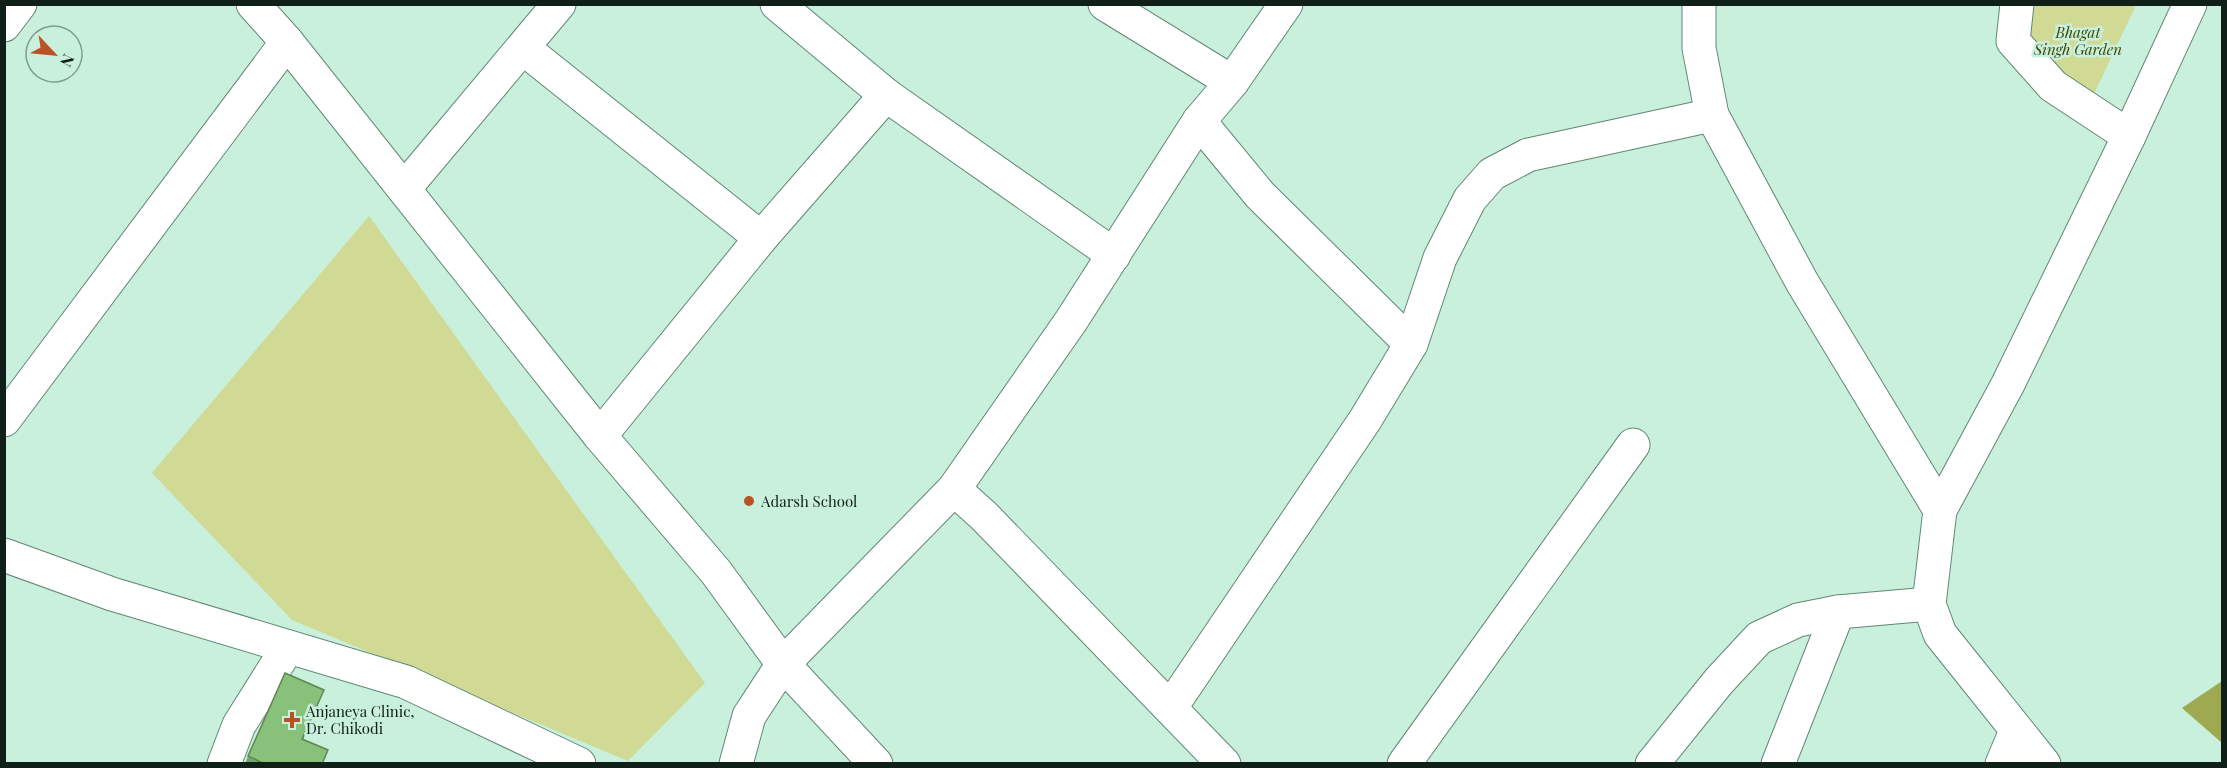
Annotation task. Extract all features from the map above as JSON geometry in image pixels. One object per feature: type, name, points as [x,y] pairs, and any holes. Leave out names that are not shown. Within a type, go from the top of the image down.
[{"type":"street","points":[[4,25],[20,4]]},
{"type":"street","points":[[253,4],[286,42],[404,189],[466,271],[600,436],[716,572],[783,664],[876,764]]},
{"type":"street","points":[[404,189],[559,4]]},
{"type":"street","points":[[777,4],[886,95],[1114,255]]},
{"type":"street","points":[[1105,4],[1232,82]]},
{"type":"street","points":[[736,764],[748,716],[783,664],[954,489],[1071,321],[1199,122],[1232,82],[1287,4]]},
{"type":"street","points":[[1699,4],[1699,48],[1712,115],[1808,291],[1940,510]]},
{"type":"street","points":[[2017,4],[2013,41],[2053,86],[2130,136]]},
{"type":"street","points":[[2044,764],[1940,634],[1929,604],[1940,510],[2008,384],[2130,136],[2190,4]]},
{"type":"street","points":[[4,420],[286,42]]},
{"type":"street","points":[[523,48],[761,238]]},
{"type":"street","points":[[600,436],[761,238],[886,95]]},
{"type":"street","points":[[1171,707],[1365,420],[1411,344],[1440,258],[1470,199],[1491,174],[1528,155],[1712,115]]},
{"type":"street","points":[[1199,122],[1260,195],[1411,344]]},
{"type":"street","points":[[1404,764],[1633,445]]},
{"type":"street","points":[[954,489],[984,516],[1224,764]]},
{"type":"street","points":[[4,555],[112,594],[406,682],[571,762]]},
{"type":"street","points":[[1653,764],[1719,681],[1760,638],[1798,620],[1838,612],[1929,604]]},
{"type":"street","points":[[1778,764],[1838,612]]},
{"type":"street","points":[[224,764],[239,725],[288,647]]},
{"type":"street","points":[[2002,764],[2016,731]]},
{"type":"green space","name":"Bhagat Singh Garden","points":[[2029,5],[2136,5],[2093,96],[2061,79],[2026,36]]},
{"type":"green space","points":[[369,216],[705,683],[628,761],[292,620],[152,473]]},
{"type":"green space","points":[[2222,681],[2222,743],[2182,708]]},
{"type":"building","points":[[285,673],[324,690],[302,739],[328,750],[322,764],[265,764],[248,756]]},
{"type":"place","name":"Adarsh School","points":[[749,501]]},
{"type":"place","name":"Anjaneya Clinic, Dr. Chikodi","points":[[292,720]]}]
